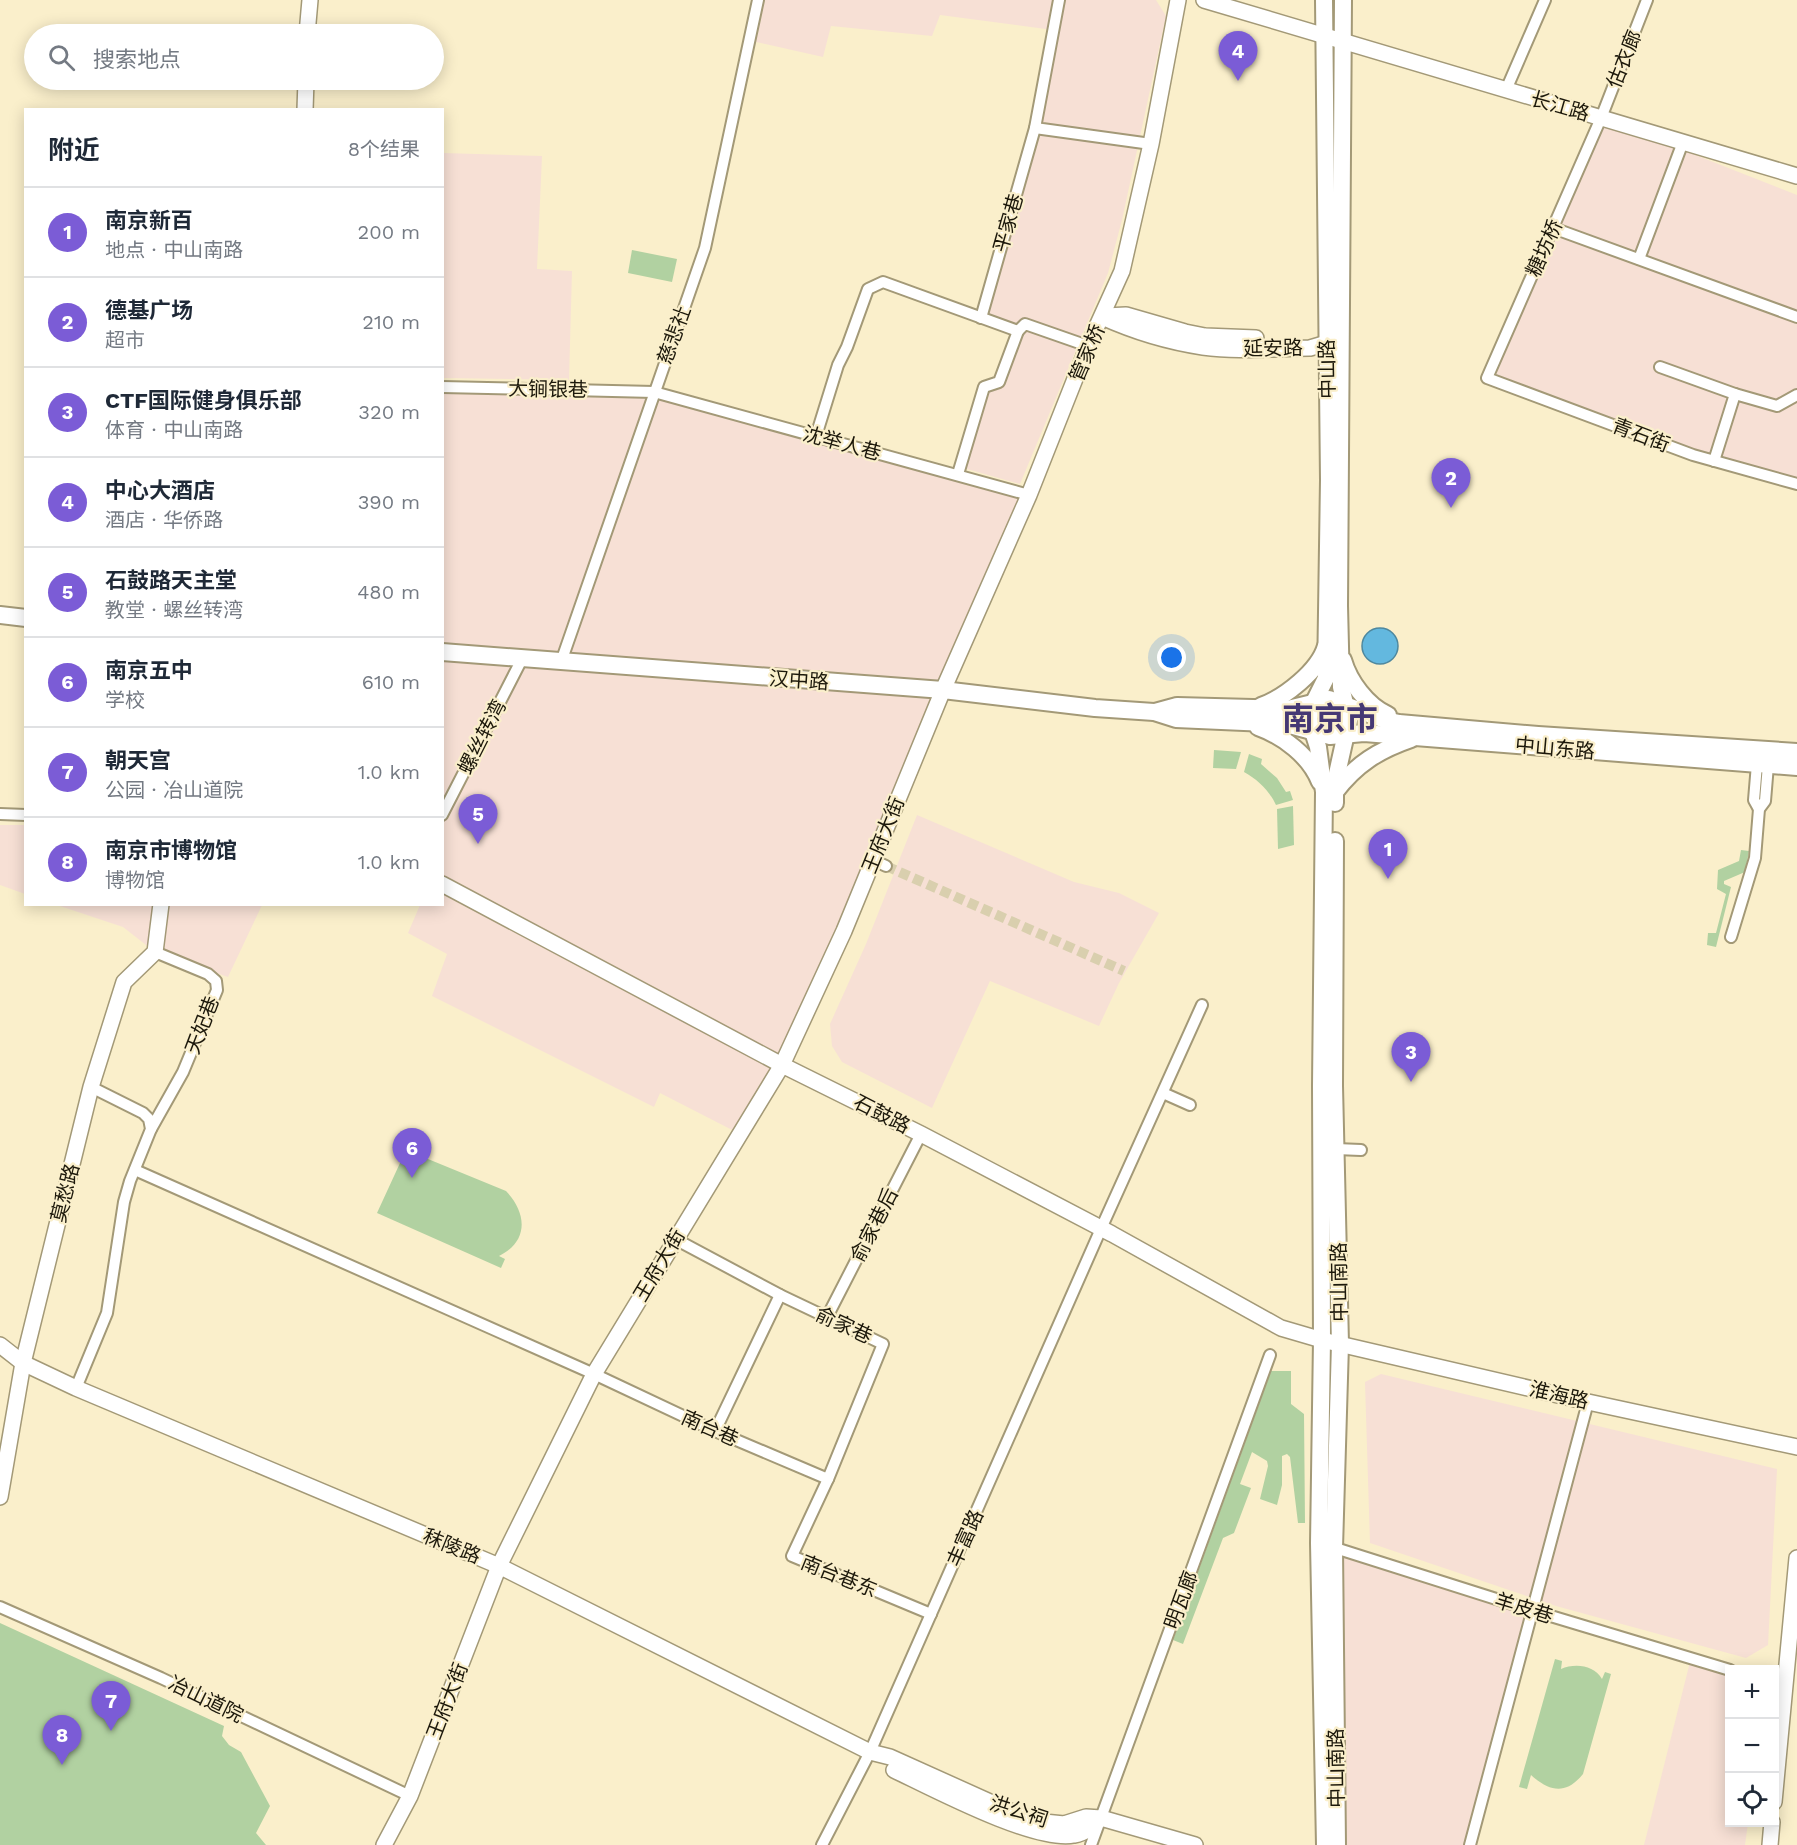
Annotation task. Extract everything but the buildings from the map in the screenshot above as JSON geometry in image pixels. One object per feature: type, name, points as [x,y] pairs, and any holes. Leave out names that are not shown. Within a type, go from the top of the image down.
[{"type":"main road","name":"中山路","points":[[1324,0],[1333,645],[1347,720]]},
{"type":"main road","name":"中山路","points":[[1314,732],[1309,719],[1321,702],[1333,645],[1343,0]]},
{"type":"main road","points":[[0,615],[24,618]]},
{"type":"main road","points":[[1246,715],[1285,695],[1333,645],[1342,656],[1348,673],[1360,692],[1382,712],[1418,731]]},
{"type":"main road","name":"汉中路","points":[[444,652],[943,690],[1095,708],[1154,712],[1177,706],[1246,715],[1314,732]]},
{"type":"main road","name":"汉中路","points":[[1246,715],[1288,710],[1321,702]]},
{"type":"main road","name":"中山东路","points":[[1321,702],[1364,733],[1418,731],[1797,752]]},
{"type":"main road","points":[[1246,715],[1284,739],[1309,764],[1329,792],[1371,756],[1418,731]]},
{"type":"main road","name":"中山东路","points":[[1314,732],[1329,736],[1347,720],[1385,720],[1418,731],[1797,767]]},
{"type":"main road","name":"中山南路","points":[[1337,1845],[1326,1545],[1320,1097],[1329,792],[1337,773],[1347,720]]},
{"type":"main road","name":"中山南路","points":[[1314,732],[1323,777],[1329,792],[1340,1344],[1326,1545],[1325,1845]]},
{"type":"street","points":[[300,0],[308,16]]},
{"type":"street","points":[[308,24],[310,0]]},
{"type":"street","name":"慈悲社","points":[[561,662],[705,248],[758,0]]},
{"type":"street","name":"平家巷","points":[[981,318],[1035,128],[1059,0]]},
{"type":"street","name":"管家桥","points":[[943,690],[1029,495],[1088,346],[1122,271],[1151,144],[1178,0]]},
{"type":"street","name":"长江路","points":[[1204,0],[1797,176]]},
{"type":"street","points":[[1506,90],[1545,0]]},
{"type":"street","name":"估衣廊","points":[[1600,118],[1647,0]]},
{"type":"street","points":[[305,108],[306,90]]},
{"type":"street","name":"糖坊桥","points":[[1487,378],[1600,118]]},
{"type":"street","points":[[1035,128],[1151,144]]},
{"type":"street","points":[[1639,259],[1683,142]]},
{"type":"street","points":[[1553,228],[1797,317]]},
{"type":"street","points":[[816,436],[838,365],[868,290],[883,282],[1018,331]]},
{"type":"street","name":"延安路","points":[[1102,316],[1126,315],[1205,336],[1311,338],[1327,343]]},
{"type":"street","points":[[958,474],[984,387],[999,382],[1018,331],[1025,324],[1088,346]]},
{"type":"street","points":[[1659,367],[1777,406],[1797,395]]},
{"type":"street","name":"青石街","points":[[1487,378],[1693,455],[1797,484]]},
{"type":"street","name":"大锏银巷","points":[[444,387],[654,392]]},
{"type":"street","name":"沈举人巷","points":[[654,392],[1029,495]]},
{"type":"street","points":[[1714,461],[1736,394]]},
{"type":"street","name":"螺丝转湾","points":[[444,811],[522,659]]},
{"type":"street","name":"王府大街","points":[[384,1845],[410,1796],[499,1566],[594,1374],[782,1065],[844,931],[879,863],[943,690]]},
{"type":"street","points":[[1731,937],[1755,858],[1759,809],[1754,800],[1762,764]]},
{"type":"street","points":[[0,814],[24,815]]},
{"type":"street","name":"石鼓路","points":[[444,885],[782,1065],[921,1134],[1101,1228],[1281,1328],[1322,1340]]},
{"type":"street","points":[[155,952],[161,906]]},
{"type":"street","name":"莫愁路","points":[[0,1497],[23,1363],[91,1087],[124,982],[155,952]]},
{"type":"street","name":"天妃巷","points":[[151,1129],[183,1072],[217,990],[216,981],[208,974],[155,952]]},
{"type":"street","name":"丰富路","points":[[822,1845],[870,1752],[1202,1005]]},
{"type":"street","points":[[76,1388],[107,1313],[124,1202],[151,1129],[149,1119],[143,1113],[91,1087]]},
{"type":"street","points":[[1163,1093],[1190,1105]]},
{"type":"street","name":"俞家巷后","points":[[827,1317],[921,1134]]},
{"type":"street","points":[[1336,1149],[1361,1150]]},
{"type":"street","name":"南台巷","points":[[135,1170],[594,1374],[715,1431],[828,1479]]},
{"type":"street","name":"俞家巷","points":[[675,1239],[780,1295],[883,1344],[828,1479]]},
{"type":"street","points":[[715,1431],[780,1295]]},
{"type":"street","name":"淮海路","points":[[1322,1340],[1797,1448]]},
{"type":"street","name":"秣陵路","points":[[0,1345],[23,1363],[76,1388],[499,1566],[870,1752]]},
{"type":"street","name":"明瓦廊","points":[[1091,1845],[1270,1355]]},
{"type":"street","points":[[1470,1845],[1588,1402]]},
{"type":"street","name":"南台巷东","points":[[828,1479],[792,1556],[931,1614]]},
{"type":"street","name":"羊皮巷","points":[[1326,1545],[1725,1668]]},
{"type":"street","points":[[1777,1773],[1797,1558]]},
{"type":"street","name":"冶山道院","points":[[0,1607],[161,1678],[410,1796]]},
{"type":"street","name":"洪公祠","points":[[870,1752],[890,1757],[1029,1818],[1064,1824],[1086,1817],[1101,1818]]},
{"type":"street","points":[[1101,1818],[1195,1845]]},
{"type":"street","points":[[1770,1845],[1772,1827]]},
{"type":"shaded area","points":[[765,0],[1156,0],[1166,16],[1122,220],[1108,273],[1020,484],[960,467],[984,387],[1000,382],[1018,331],[981,318],[1035,128],[1053,30],[940,15],[932,36],[831,26],[823,57],[756,42]]},
{"type":"shaded area","points":[[1601,118],[1797,195],[1797,484],[1693,455],[1487,378]]},
{"type":"shaded area","points":[[444,153],[542,156],[537,269],[572,271],[569,380],[444,378]]},
{"type":"shaded area","points":[[444,386],[654,392],[1029,495],[844,931],[740,1134],[660,1093],[654,1107],[432,996],[447,954],[408,933],[420,906],[444,906]]},
{"type":"shaded area","points":[[917,815],[1074,882],[1119,893],[1159,913],[1119,983],[1099,1026],[990,981],[932,1108],[842,1062],[832,1046],[830,1024],[866,944]]},
{"type":"shaded area","points":[[0,825],[24,825],[24,894],[0,885]]},
{"type":"shaded area","points":[[60,906],[262,906],[228,977],[155,952],[123,927]]},
{"type":"shaded area","points":[[1381,1374],[1777,1469],[1768,1645],[1746,1658],[1556,1606],[1370,1543],[1365,1382]]},
{"type":"shaded area","points":[[1319,1543],[1534,1611],[1470,1845],[1325,1845]]},
{"type":"shaded area","points":[[1691,1658],[1725,1669],[1725,1827],[1747,1827],[1745,1845],[1644,1845]]},
{"type":"green space","points":[[632,250],[677,259],[672,282],[628,273]]},
{"type":"green space","points":[[1214,750],[1241,752],[1236,769],[1213,768]]},
{"type":"green space","points":[[1249,754],[1262,759],[1261,764],[1277,778],[1286,792],[1290,791],[1293,800],[1276,805],[1263,786],[1244,772]]},
{"type":"green space","points":[[1293,806],[1294,845],[1278,849],[1277,809]]},
{"type":"green space","points":[[1741,850],[1749,851],[1745,872],[1724,881],[1724,884],[1731,887],[1716,947],[1707,945],[1708,933],[1716,933],[1726,894],[1717,889],[1718,870],[1739,861]]},
{"type":"green space","points":[[406,1150],[506,1191],[513,1199],[521,1217],[522,1226],[516,1243],[499,1256],[505,1259],[501,1268],[377,1213]]},
{"type":"green space","points":[[1271,1371],[1291,1371],[1291,1404],[1304,1414],[1305,1523],[1298,1523],[1290,1457],[1287,1454],[1282,1456],[1282,1485],[1277,1505],[1260,1499],[1268,1466],[1267,1461],[1252,1452],[1240,1484],[1251,1488],[1234,1533],[1223,1538],[1183,1644],[1173,1640]]},
{"type":"green space","points":[[0,1623],[224,1726],[222,1736],[229,1745],[241,1752],[270,1806],[256,1833],[266,1845],[0,1845]]},
{"type":"green space","points":[[1555,1659],[1562,1661],[1561,1669],[1584,1666],[1599,1674],[1602,1679],[1605,1672],[1611,1674],[1583,1774],[1577,1781],[1558,1789],[1545,1785],[1531,1775],[1527,1789],[1519,1787]]},
{"type":"water","points":[[1380,628],[1393,633],[1398,646],[1393,659],[1380,664],[1367,659],[1362,646],[1367,633]]},
{"type":"tunnel","points":[[886,866],[1124,971]]},
{"type":"place","name":"中心大酒店","points":[[1238,81]]},
{"type":"place","name":"德基广场","points":[[1451,508]]},
{"type":"place","name":"石鼓路天主堂","points":[[478,844]]},
{"type":"place","name":"南京新百","points":[[1388,879]]},
{"type":"place","name":"CTF国际健身俱乐部","points":[[1411,1082]]},
{"type":"place","name":"南京五中","points":[[412,1178]]},
{"type":"place","name":"朝天宫","points":[[111,1731]]},
{"type":"place","name":"南京市博物馆","points":[[62,1765]]},
{"type":"district","name":"南京市","points":[[1330,719]]}]
